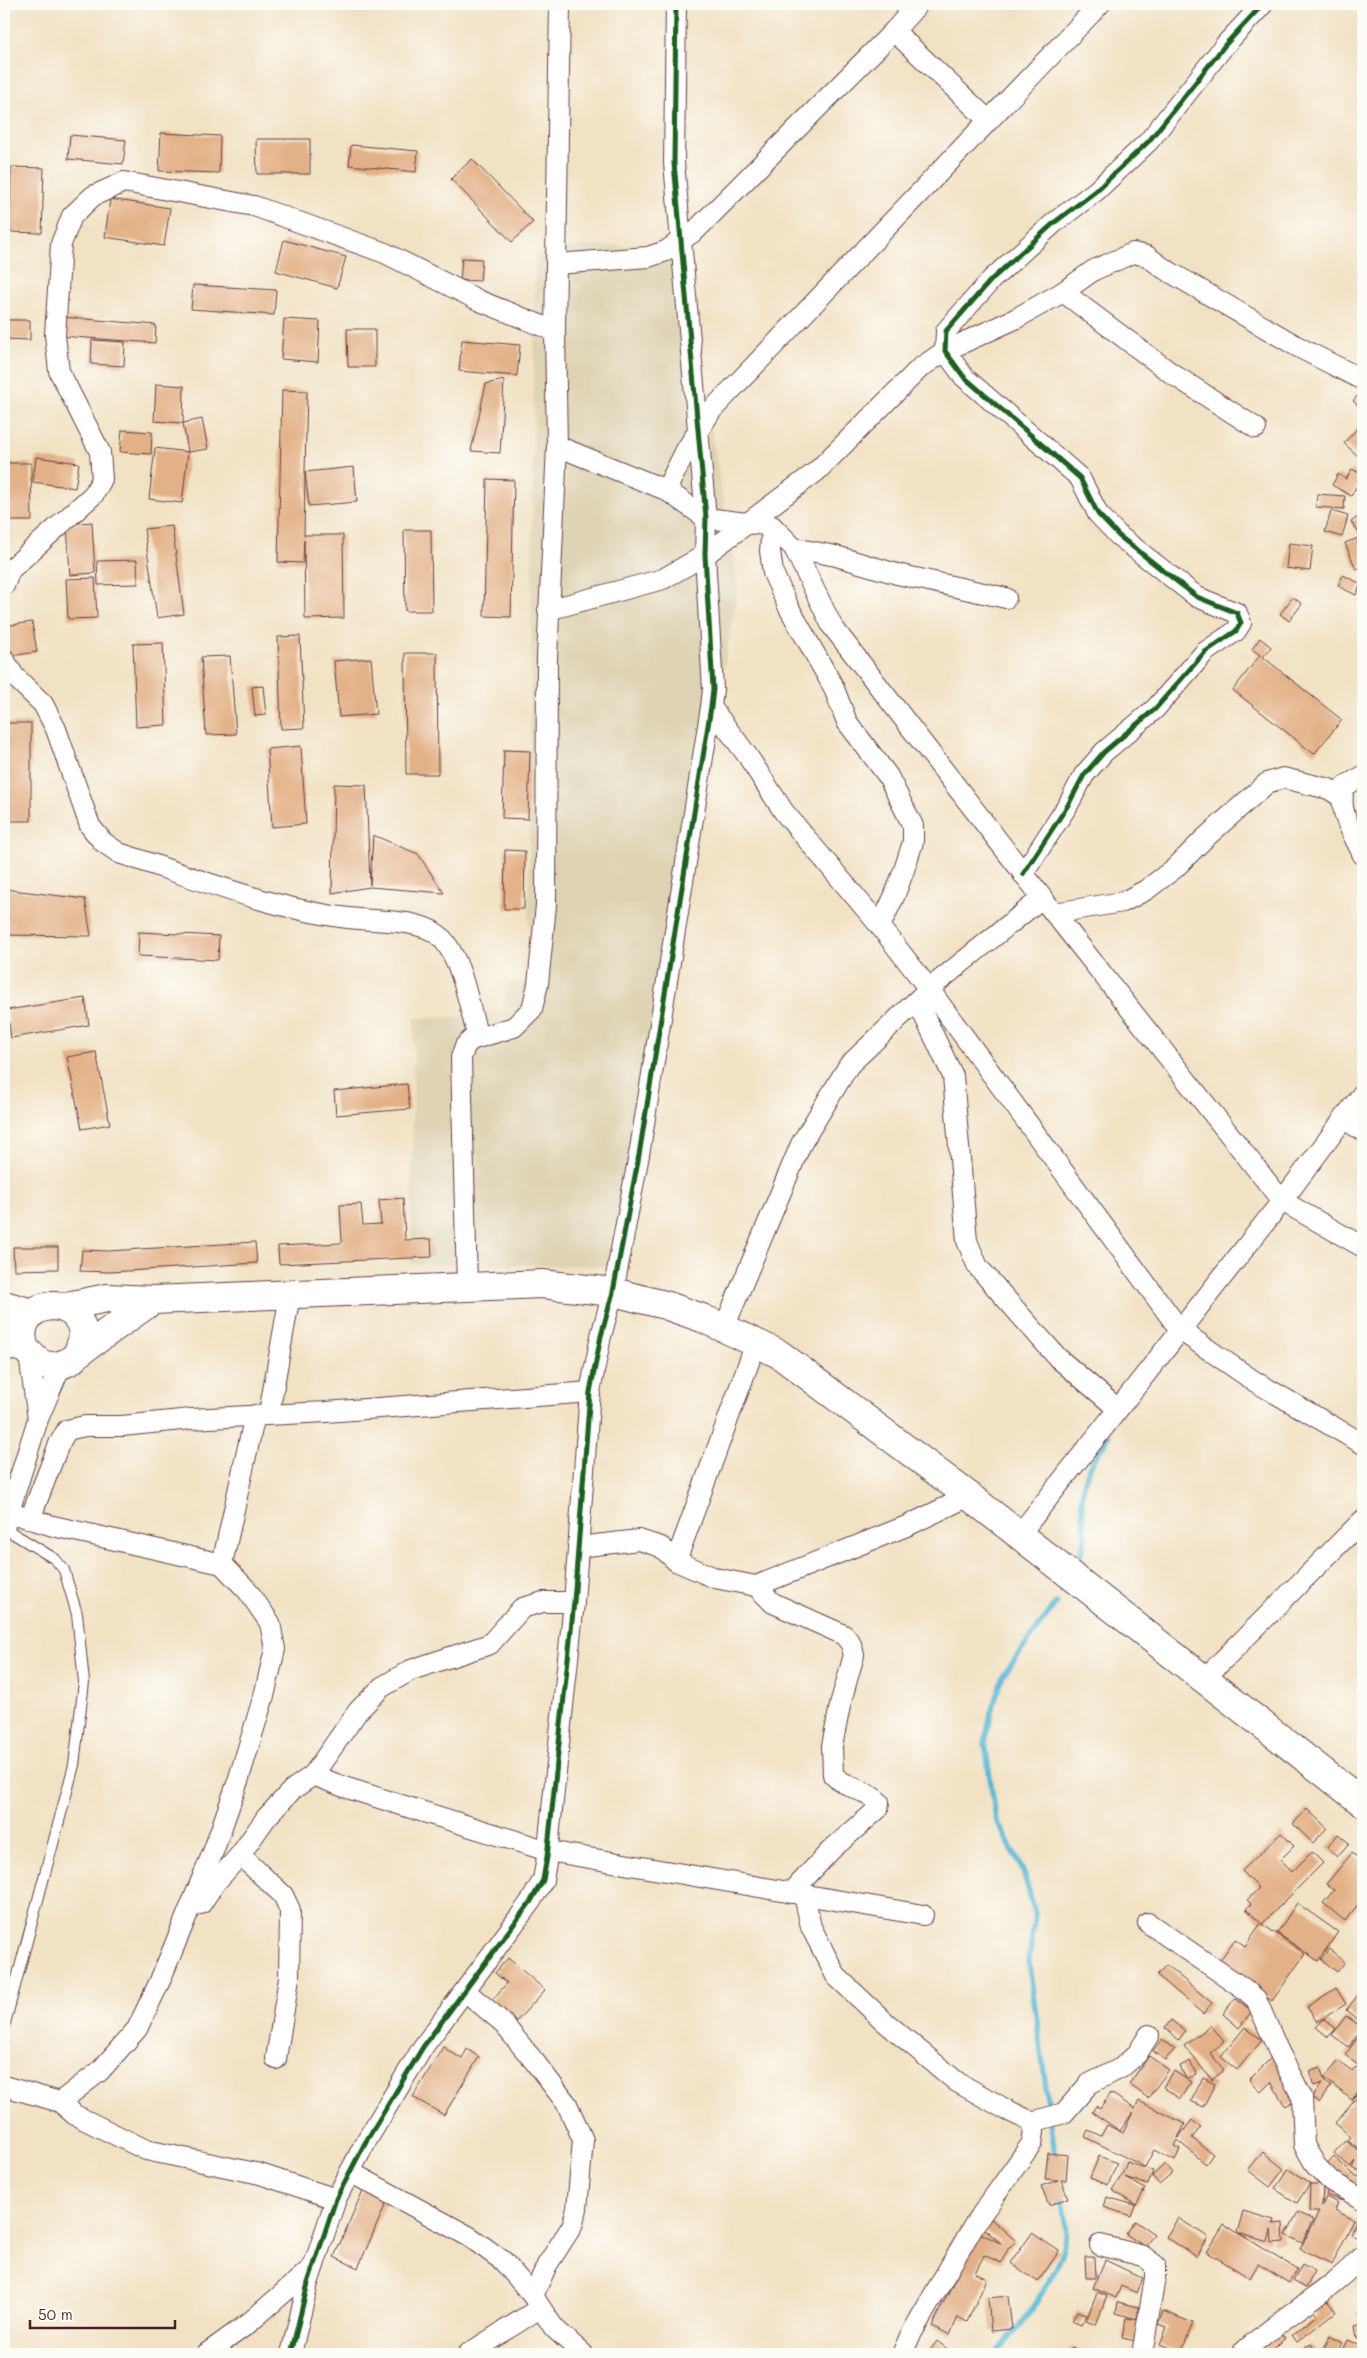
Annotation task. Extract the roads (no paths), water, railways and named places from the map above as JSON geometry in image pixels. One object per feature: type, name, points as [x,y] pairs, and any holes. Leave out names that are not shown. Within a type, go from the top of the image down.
[{"type":"main road","points":[[153,1300],[69,1359],[49,1366],[38,1362],[19,1350],[23,1342],[24,1326],[32,1313],[46,1306],[62,1307],[107,1298],[153,1300],[467,1286],[542,1284],[613,1292],[665,1305],[724,1328],[779,1354],[969,1496],[1363,1803]]},
{"type":"main road","points":[[4,1305],[32,1313]]},
{"type":"main road","points":[[62,1307],[77,1318],[83,1336],[69,1359]]},
{"type":"street","points":[[467,1286],[461,1058],[465,1046],[471,1040],[514,1027],[532,1009],[538,984],[546,905],[548,610],[557,446],[555,331],[560,4]]},
{"type":"street","points":[[291,2354],[313,2267],[336,2200],[350,2172],[365,2143],[423,2047],[532,1901],[543,1880],[548,1851],[574,1602],[590,1392],[601,1336],[613,1292],[639,1155],[713,689],[705,555],[706,518],[674,163],[676,4]]},
{"type":"street","points":[[556,264],[648,257],[666,251],[696,230],[894,31],[918,4]]},
{"type":"street","points":[[666,490],[711,411],[1100,4]]},
{"type":"street","points":[[1023,874],[1068,805],[1084,775],[1104,752],[1155,709],[1205,652],[1236,631],[1241,623],[1237,613],[1197,597],[1119,536],[1098,514],[1080,478],[964,377],[945,351],[946,331],[979,292],[1055,222],[1096,191],[1149,141],[1225,45],[1263,4]]},
{"type":"street","points":[[894,31],[988,120]]},
{"type":"street","points":[[4,586],[10,570],[94,494],[102,479],[100,452],[59,371],[54,336],[62,244],[72,216],[93,196],[124,182],[254,206],[384,253],[480,301],[555,331]]},
{"type":"street","points":[[548,610],[663,579],[705,555],[817,470],[920,368],[945,351],[1015,319],[1063,292],[1094,270],[1133,254],[1147,256],[1163,268],[1300,348],[1363,380]]},
{"type":"street","points":[[1063,292],[1171,373],[1256,428]]},
{"type":"street","points":[[557,446],[666,490],[706,518],[772,526],[794,548],[832,626],[1048,906],[1282,1201],[1363,1248]]},
{"type":"street","points":[[772,526],[770,550],[773,574],[789,608],[833,686],[848,722],[888,776],[913,826],[913,842],[904,870],[880,926]]},
{"type":"street","points":[[794,548],[836,556],[897,574],[1006,598]]},
{"type":"street","points":[[4,659],[14,676],[43,704],[56,729],[90,826],[103,842],[120,853],[284,906],[325,916],[411,924],[436,934],[449,948],[459,972],[478,1038]]},
{"type":"street","points":[[711,708],[747,755],[784,812],[880,926],[923,995],[1180,1330],[1254,1382],[1363,1444]]},
{"type":"street","points":[[1363,776],[1345,786],[1341,797],[1344,816],[1363,854]]},
{"type":"street","points":[[724,1328],[801,1144],[849,1065],[923,995],[1048,906],[1123,902],[1146,890],[1176,868],[1204,839],[1268,783],[1283,778],[1329,788],[1341,797]]},
{"type":"street","points":[[923,995],[953,1076],[967,1241],[978,1267],[1058,1358],[1118,1408]]},
{"type":"street","points":[[1019,1535],[1282,1201],[1363,1093]]},
{"type":"street","points":[[1343,1118],[1363,1131]]},
{"type":"street","points":[[222,1564],[262,1414],[290,1295]]},
{"type":"street","points":[[676,1561],[756,1343]]},
{"type":"street","points":[[19,1350],[38,1418]]},
{"type":"street","points":[[60,2102],[100,2070],[136,2029],[181,1932],[239,1778],[265,1692],[274,1649],[270,1622],[248,1591],[222,1564],[30,1519],[6,1520],[38,1418],[69,1359]]},
{"type":"street","points":[[30,1519],[59,1444],[67,1430],[85,1426],[122,1426],[262,1414],[326,1412],[590,1392]]},
{"type":"street","points":[[578,1547],[639,1540],[661,1547],[676,1561],[715,1578],[756,1586],[909,1525],[969,1496]]},
{"type":"street","points":[[1205,1678],[1363,1520]]},
{"type":"street","points":[[756,1586],[773,1603],[844,1635],[851,1644],[854,1655],[841,1701],[832,1746],[833,1775],[838,1780],[873,1796],[879,1802],[878,1810],[832,1849],[798,1894]]},
{"type":"street","points":[[181,1932],[215,1883],[240,1855],[266,1818],[292,1790],[313,1775],[358,1711],[382,1688],[411,1670],[490,1644],[522,1608],[543,1602],[574,1602]]},
{"type":"street","points":[[313,1775],[344,1787],[548,1851],[923,1915]]},
{"type":"street","points":[[240,1855],[283,1895],[290,1910],[289,1978],[276,2059]]},
{"type":"street","points":[[798,1894],[811,1927],[836,1976],[885,2022],[957,2082],[1007,2110],[1035,2121],[1064,2113],[1089,2084],[1121,2068],[1137,2054],[1149,2035]]},
{"type":"street","points":[[1148,1923],[1243,1988],[1256,1999],[1278,2050],[1302,2097],[1304,2145],[1316,2166],[1331,2181],[1363,2200]]},
{"type":"street","points":[[465,1991],[501,2021],[534,2061],[567,2104],[582,2140],[577,2210],[572,2226],[546,2265],[536,2302],[468,2354]]},
{"type":"street","points":[[4,2086],[60,2102],[75,2115],[146,2150],[260,2174],[336,2200]]},
{"type":"street","points":[[902,2354],[910,2336],[974,2225],[1032,2143],[1035,2121]]},
{"type":"street","points":[[350,2172],[470,2238],[503,2262],[536,2302],[554,2328],[583,2354]]},
{"type":"street","points":[[1100,2245],[1143,2256],[1155,2265],[1155,2278],[1142,2354]]},
{"type":"street","points":[[1241,2354],[1347,2272],[1363,2255]]},
{"type":"street","points":[[206,2354],[249,2323],[313,2267]]},
{"type":"lane","points":[[4,2027],[74,1764],[84,1682],[76,1614],[64,1570],[56,1559],[6,1520]]},
{"type":"waterway","points":[[1079,1570],[1079,1556],[1085,1537],[1082,1503],[1084,1484],[1090,1467],[1109,1436]]},
{"type":"waterway","points":[[1056,1603],[1003,1676],[991,1713],[985,1743],[996,1819],[1023,1871],[1035,1913],[1029,1961],[1056,2160]]},
{"type":"waterway","points":[[997,2354],[1039,2298],[1058,2265],[1064,2249],[1066,2236],[1061,2194]]}]
